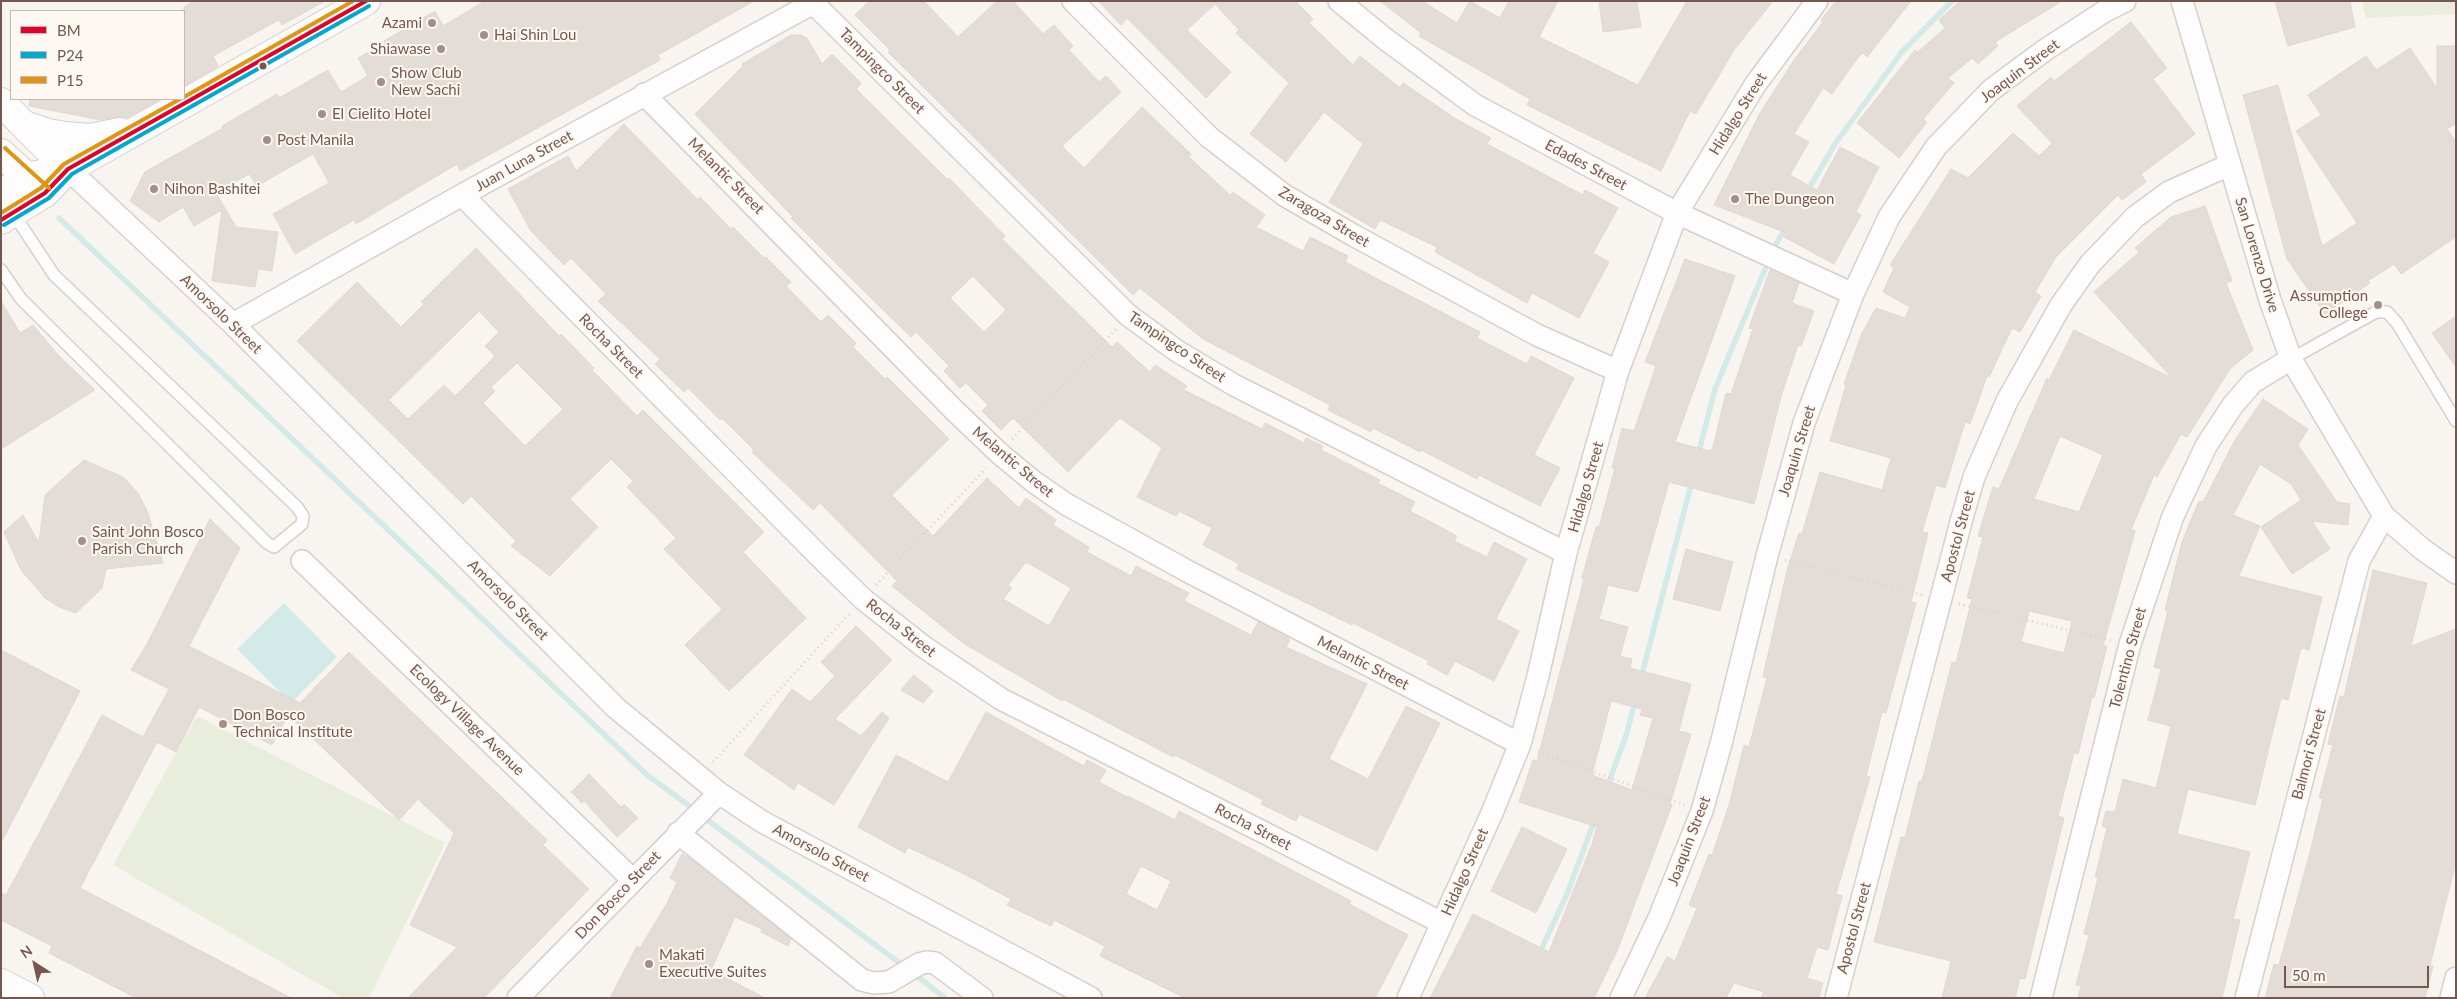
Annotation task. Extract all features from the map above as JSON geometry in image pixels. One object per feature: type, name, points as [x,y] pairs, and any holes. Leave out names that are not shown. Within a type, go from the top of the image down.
[{"type":"main road","points":[[4,205],[35,185],[159,119],[366,1]]},
{"type":"main road","name":"Amorsolo Street","points":[[1,102],[68,168]]},
{"type":"main road","points":[[24,125],[48,134],[90,138],[122,131],[159,119]]},
{"type":"main road","points":[[1,153],[35,185]]},
{"type":"main road","points":[[1,983],[30,998]]},
{"type":"street","name":"Zaragoza Street","points":[[1073,1],[1209,137],[1284,195],[1353,235],[1529,330],[1618,371]]},
{"type":"street","name":"Edades Street","points":[[1339,1],[1384,38],[1475,105],[1677,213],[1853,294]]},
{"type":"street","name":"Hidalgo Street","points":[[1408,998],[1492,813],[1520,744],[1538,676],[1566,553],[1618,371],[1677,213],[1754,85],[1817,1]]},
{"type":"street","name":"Joaquin Street","points":[[1621,998],[1659,918],[1702,811],[1804,423],[1853,294],[1890,217],[1936,147],[1991,90],[2045,50],[2105,11],[2125,1]]},
{"type":"street","name":"San Lorenzo Drive","points":[[2182,1],[2270,300],[2291,359],[2384,516],[2422,549],[2456,573]]},
{"type":"street","name":"Juan Luna Street","points":[[233,324],[644,94],[815,2]]},
{"type":"street","name":"Tampingco Street","points":[[815,2],[1128,315],[1177,351],[1234,385],[1566,553]]},
{"type":"street","name":"Melantic Street","points":[[644,94],[955,410],[999,453],[1034,482],[1066,504],[1189,572],[1520,744]]},
{"type":"street","name":"Apostol Street","points":[[1836,998],[1962,518],[1974,477],[2007,401],[2061,305],[2090,264],[2135,217],[2169,192],[2229,165]]},
{"type":"street","name":"Amorsolo Street","points":[[68,168],[233,324],[616,708],[718,793],[770,826],[1091,998]]},
{"type":"street","name":"Rocha Street","points":[[462,195],[863,599],[924,648],[1001,699],[1442,923]]},
{"type":"street","name":"Tolentino Street","points":[[2041,998],[2130,644],[2173,516],[2206,446],[2233,405],[2253,382],[2291,359]]},
{"type":"street","name":"Balmori Street","points":[[2246,998],[2359,561],[2384,516]]},
{"type":"street","name":"Ecology Village Avenue","points":[[302,561],[633,880]]},
{"type":"street","name":"Don Bosco Street","points":[[518,998],[718,793]]},
{"type":"street","points":[[678,834],[862,980],[874,983],[889,982],[920,964],[927,962],[935,963],[982,998]]},
{"type":"street","points":[[2451,998],[2456,978]]},
{"type":"lane","points":[[1,270],[21,299],[267,543],[274,547],[302,524],[304,516],[297,508],[54,275],[4,205]]},
{"type":"lane","points":[[2291,359],[2376,312],[2386,312],[2398,323],[2456,421]]},
{"type":"path","points":[[699,777],[863,599]]},
{"type":"path","points":[[1520,744],[1702,811]]},
{"type":"green space","points":[[2362,1],[2456,1],[2456,14],[2366,18]]},
{"type":"green space","points":[[197,716],[445,843],[369,998],[343,998],[113,865]]},
{"type":"water","points":[[284,603],[337,657],[291,703],[237,649]]},
{"type":"building","points":[[194,1],[325,1],[282,25],[279,20],[213,56],[218,66],[185,85],[184,7]]},
{"type":"building","points":[[485,1],[754,1],[658,55],[660,60],[460,171],[457,164],[356,224],[354,220],[295,254],[273,214],[329,183],[313,154],[257,186],[249,174],[216,193],[236,227],[278,232],[272,271],[258,269],[255,287],[212,281],[222,210],[194,226],[183,207],[159,222],[130,201],[145,172],[223,128],[222,126],[277,94],[279,98],[328,70],[341,92],[368,76],[358,58],[385,43],[384,41],[435,11],[443,26]]},
{"type":"building","points":[[869,1],[924,1],[958,37],[997,1],[1013,1],[1043,34],[1054,25],[1073,46],[1069,50],[1099,82],[1106,76],[1121,92],[1062,146],[1084,168],[1142,107],[1191,154],[1189,157],[1230,195],[1233,192],[1265,215],[1256,227],[1303,251],[1310,237],[1348,256],[1345,262],[1480,332],[1477,338],[1527,364],[1531,356],[1574,378],[1534,455],[1560,468],[1540,506],[1479,475],[1477,479],[1421,450],[1420,452],[1373,428],[1371,432],[1328,410],[1330,405],[1203,339],[1140,288],[1133,295],[888,52],[890,50],[855,15]]},
{"type":"building","points":[[1098,1],[1295,1],[1313,19],[1309,23],[1353,65],[1360,56],[1400,88],[1403,83],[1456,119],[1491,138],[1487,144],[1583,195],[1585,190],[1618,208],[1593,253],[1609,262],[1579,318],[1532,293],[1527,303],[1435,252],[1437,247],[1380,220],[1375,229],[1329,202],[1363,144],[1324,112],[1286,162],[1250,134],[1289,83],[1236,33],[1239,30],[1215,4],[1187,30],[1231,72],[1206,98],[1127,18],[1121,25]]},
{"type":"building","points":[[1380,1],[1422,1],[1457,23],[1470,1],[1500,18],[1509,1],[1558,1],[1539,37],[1638,85],[1687,1],[1773,1],[1734,50],[1696,114],[1690,111],[1661,171],[1527,105],[1530,99],[1419,36],[1421,33]]},
{"type":"building","points":[[1599,1],[1637,1],[1641,27],[1603,32]]},
{"type":"building","points":[[1836,1],[1911,1],[1867,57],[1863,53],[1860,55],[1832,94],[1823,88],[1794,134],[1809,142],[1790,175],[1817,190],[1840,147],[1879,167],[1856,212],[1861,215],[1834,264],[1784,237],[1787,233],[1714,205],[1760,113],[1794,60],[1823,22],[1821,20]]},
{"type":"building","points":[[1960,1],[2062,1],[1995,42],[1998,46],[1978,64],[1972,58],[1948,78],[1954,83],[1923,119],[1927,122],[1899,158],[1857,123],[1915,50],[1918,52],[1945,28],[1939,20]]},
{"type":"building","points":[[2275,1],[2350,1],[2355,27],[2288,46]]},
{"type":"building","points":[[2131,22],[2167,68],[2153,79],[2195,134],[2141,174],[2146,182],[2122,200],[2118,195],[2056,257],[2035,292],[2041,296],[2020,332],[2012,328],[1989,377],[1987,376],[1970,424],[1965,422],[1945,488],[1936,485],[1922,532],[1928,533],[1911,602],[1916,603],[1886,713],[1882,712],[1866,776],[1870,777],[1836,894],[1842,896],[1828,950],[1817,947],[1807,978],[1823,983],[1819,998],[1761,998],[1764,992],[1734,983],[1726,998],[1645,998],[1667,957],[1675,961],[1697,908],[1689,905],[1709,854],[1712,855],[1729,805],[1744,745],[1749,747],[1767,678],[1763,677],[1787,570],[1799,533],[1802,534],[1820,472],[1882,490],[1891,458],[1830,441],[1846,385],[1844,384],[1862,333],[1876,308],[1905,318],[1910,307],[1883,292],[1894,268],[1890,265],[1951,169],[1968,178],[2013,133],[2039,156],[2052,143],[2017,106],[2051,77],[2054,81]]},
{"type":"building","points":[[791,35],[801,35],[807,38],[822,64],[832,54],[861,83],[856,89],[948,180],[949,178],[1005,236],[1002,239],[1112,347],[1117,342],[1150,372],[1155,365],[1187,386],[1184,390],[1262,429],[1265,423],[1304,443],[1306,438],[1323,446],[1321,450],[1380,480],[1378,483],[1415,502],[1410,511],[1457,536],[1454,541],[1487,557],[1494,542],[1527,559],[1496,619],[1519,631],[1494,681],[1455,661],[1447,675],[1427,664],[1429,661],[1353,623],[1352,625],[1236,569],[1239,564],[1203,545],[1212,528],[1179,511],[1176,516],[1137,497],[1162,448],[1120,418],[1068,472],[1013,418],[1001,430],[982,411],[988,405],[966,383],[960,388],[944,371],[949,366],[916,332],[911,337],[880,307],[791,218],[793,217],[695,114],[743,66],[742,64]],"holes":[[[973,276],[1006,310],[984,332],[950,298]]]},
{"type":"building","points":[[2437,46],[2456,46],[2456,123],[2447,129],[2456,142],[2456,237],[2401,274],[2394,264],[2325,314],[2287,259],[2243,95],[2278,85],[2322,246],[2357,223],[2296,131],[2321,115],[2308,95],[2366,56],[2376,70],[2410,48],[2437,88]]},
{"type":"building","points":[[30,100],[159,100],[126,118],[117,117],[101,120],[29,106]]},
{"type":"building","points":[[624,124],[698,200],[700,197],[731,229],[733,227],[791,282],[786,286],[821,322],[828,315],[856,343],[853,347],[885,379],[887,377],[949,439],[892,495],[933,536],[987,478],[1019,508],[1026,498],[1056,520],[1053,525],[1089,547],[1087,552],[1131,576],[1136,566],[1189,593],[1184,601],[1251,635],[1258,622],[1290,639],[1286,647],[1367,684],[1329,759],[1368,779],[1406,706],[1440,723],[1377,851],[1299,814],[1296,821],[1261,804],[1263,800],[1175,755],[1173,757],[1063,699],[1062,701],[963,643],[892,586],[897,581],[820,503],[813,510],[752,452],[754,450],[722,418],[720,420],[688,388],[684,392],[655,364],[660,359],[598,301],[606,294],[571,258],[564,265],[531,231],[508,189],[568,156],[576,171]],"holes":[[[1026,562],[1071,588],[1049,626],[1003,599],[1012,588],[1008,585]]]},
{"type":"building","points":[[2205,206],[2232,281],[2226,283],[2253,350],[2230,369],[2187,437],[2181,434],[2157,477],[2154,475],[2131,530],[2135,531],[2103,646],[2107,646],[2094,698],[2092,697],[2078,754],[2074,753],[2058,816],[2064,818],[2025,979],[2020,978],[2015,998],[1942,998],[1951,961],[1874,942],[1901,837],[1905,838],[1919,781],[1922,781],[1952,662],[1956,663],[1972,599],[1967,598],[1983,537],[1978,536],[1993,487],[1999,489],[2047,378],[2049,380],[2074,330],[2172,378],[2094,292],[2139,252],[2135,248],[2171,217]],"holes":[[[2060,436],[2103,455],[2079,512],[2034,499]],[[2029,611],[2072,621],[2064,653],[2021,642]]]},
{"type":"building","points":[[476,248],[559,336],[561,334],[594,368],[592,370],[637,416],[643,410],[764,532],[743,552],[806,618],[729,691],[685,645],[722,609],[664,549],[676,538],[627,487],[633,481],[611,459],[570,499],[598,527],[550,576],[511,546],[516,541],[471,496],[463,504],[297,341],[357,282],[401,327],[424,304],[421,302]],"holes":[[[479,311],[499,332],[485,346],[495,356],[455,396],[444,385],[408,419],[389,400]],[[517,363],[563,409],[525,446],[483,403],[495,391],[491,387]]]},
{"type":"building","points":[[1685,259],[1735,276],[1675,442],[1710,451],[1713,447],[1726,393],[1731,394],[1753,329],[1749,328],[1770,270],[1799,283],[1792,303],[1814,311],[1801,346],[1798,345],[1781,396],[1754,504],[1669,482],[1638,592],[1608,585],[1599,619],[1628,627],[1620,656],[1632,659],[1630,668],[1691,684],[1679,731],[1691,734],[1670,804],[1672,805],[1617,951],[1594,998],[1430,998],[1473,914],[1549,952],[1594,839],[1597,827],[1519,802],[1533,760],[1537,761],[1584,579],[1582,578],[1596,527],[1599,527],[1615,468],[1612,468],[1622,428],[1634,431],[1656,366],[1645,362]],"holes":[[[1611,701],[1642,709],[1640,715],[1653,718],[1632,790],[1592,775]]]},
{"type":"building","points":[[1,301],[20,333],[33,325],[59,356],[95,390],[1,449]]},
{"type":"building","points":[[2456,316],[2456,367],[2432,333]]},
{"type":"building","points":[[2263,399],[2308,429],[2298,445],[2337,502],[2350,504],[2348,525],[2312,521],[2330,549],[2292,574],[2261,527],[2301,500],[2291,484],[2260,464],[2233,515],[2260,526],[2239,576],[2322,597],[2309,650],[2301,648],[2288,700],[2281,698],[2255,805],[2188,789],[2177,834],[2250,852],[2233,919],[2240,920],[2222,998],[2078,998],[2081,986],[2076,985],[2089,935],[2084,934],[2098,878],[2095,877],[2107,828],[2102,826],[2106,811],[2115,812],[2123,779],[2156,788],[2171,726],[2148,720],[2161,669],[2154,667],[2168,611],[2165,610],[2182,542],[2199,501],[2203,502],[2235,440]]},
{"type":"building","name":"Saint John Bosco Parish Church","points":[[84,460],[123,477],[138,493],[148,513],[163,563],[106,569],[102,588],[76,613],[57,606],[45,598],[21,570],[4,532],[23,515],[39,543],[45,495]]},
{"type":"building","points":[[210,519],[240,548],[189,646],[300,703],[349,652],[547,840],[543,845],[589,889],[484,998],[408,998],[457,947],[410,925],[454,833],[418,799],[399,820],[288,715],[272,745],[199,707],[176,752],[157,742],[80,888],[291,998],[136,998],[49,953],[52,946],[1,920],[1,893],[6,895],[102,715],[143,737],[169,689],[131,670],[147,644]]},
{"type":"building","points":[[1686,549],[1733,562],[1720,611],[1673,599]]},
{"type":"building","points":[[2373,570],[2427,583],[2411,646],[2456,629],[2456,862],[2430,965],[2433,966],[2425,998],[2265,998],[2274,964],[2279,965],[2309,856],[2323,799],[2319,798],[2333,745],[2328,744],[2340,696],[2344,697]]},
{"type":"building","points":[[856,626],[892,660],[835,719],[861,736],[882,712],[889,718],[834,805],[798,783],[794,790],[744,755],[792,689],[810,702],[835,676],[821,662]]},
{"type":"building","points":[[1,650],[80,691],[1,843]]},
{"type":"building","points":[[914,675],[933,691],[923,703],[901,690]]},
{"type":"building","points":[[986,712],[1084,766],[1087,760],[1106,770],[1099,782],[1127,797],[1175,820],[1179,811],[1351,901],[1349,904],[1408,935],[1375,998],[1185,998],[1100,956],[1105,946],[1054,920],[1051,926],[1007,905],[1011,899],[962,873],[908,847],[905,853],[858,827],[896,755],[948,782]],"holes":[[[1141,866],[1171,881],[1157,910],[1126,894]]]},
{"type":"building","points":[[589,774],[621,807],[624,804],[638,818],[617,837],[584,801],[582,803],[571,792]]},
{"type":"building","points":[[1522,827],[1567,849],[1536,913],[1491,891]]},
{"type":"building","points":[[682,854],[791,939],[788,946],[761,932],[762,929],[735,917],[711,970],[765,998],[610,998],[637,946],[640,948],[667,903],[677,882],[670,878]]},
{"type":"waterway","points":[[1807,192],[1835,144],[1901,53],[1952,1]]},
{"type":"waterway","points":[[59,218],[647,775],[695,810]]},
{"type":"waterway","points":[[1774,247],[1787,226]]},
{"type":"waterway","points":[[1698,455],[1715,389],[1765,269]]},
{"type":"waterway","points":[[1641,678],[1692,481]]},
{"type":"waterway","points":[[1607,787],[1627,733],[1635,701]]},
{"type":"waterway","points":[[702,816],[905,967]]},
{"type":"waterway","points":[[1539,954],[1567,894],[1595,819]]},
{"type":"waterway","points":[[913,973],[945,998]]},
{"type":"transit line","name":"P15","points":[[185,96],[353,1]]},
{"type":"transit line","name":"BM","points":[[1,220],[45,193],[68,169],[366,1]]},
{"type":"transit line","name":"P24","points":[[4,225],[49,198],[72,174],[369,6]]},
{"type":"transit line","name":"P15","points":[[1,213],[41,188],[64,164],[178,100]]},
{"type":"transit line","name":"P15","points":[[5,148],[49,188]]},
{"type":"place","name":"Azami","points":[[432,23]]},
{"type":"place","name":"Hai Shin Lou","points":[[484,35]]},
{"type":"place","name":"Shiawase","points":[[441,49]]},
{"type":"place","name":"Show Club New Sachi","points":[[381,82]]},
{"type":"place","name":"El Cielito Hotel","points":[[322,114]]},
{"type":"place","name":"Post Manila","points":[[267,140]]},
{"type":"place","name":"Nihon Bashitei","points":[[154,189]]},
{"type":"place","name":"The Dungeon","points":[[1735,199]]},
{"type":"place","name":"Assumption College","points":[[2378,305]]},
{"type":"place","name":"Saint John Bosco Parish Church","points":[[82,541]]},
{"type":"place","name":"Don Bosco Technical Institute","points":[[223,724]]},
{"type":"place","name":"Makati Executive Suites","points":[[649,964]]}]
